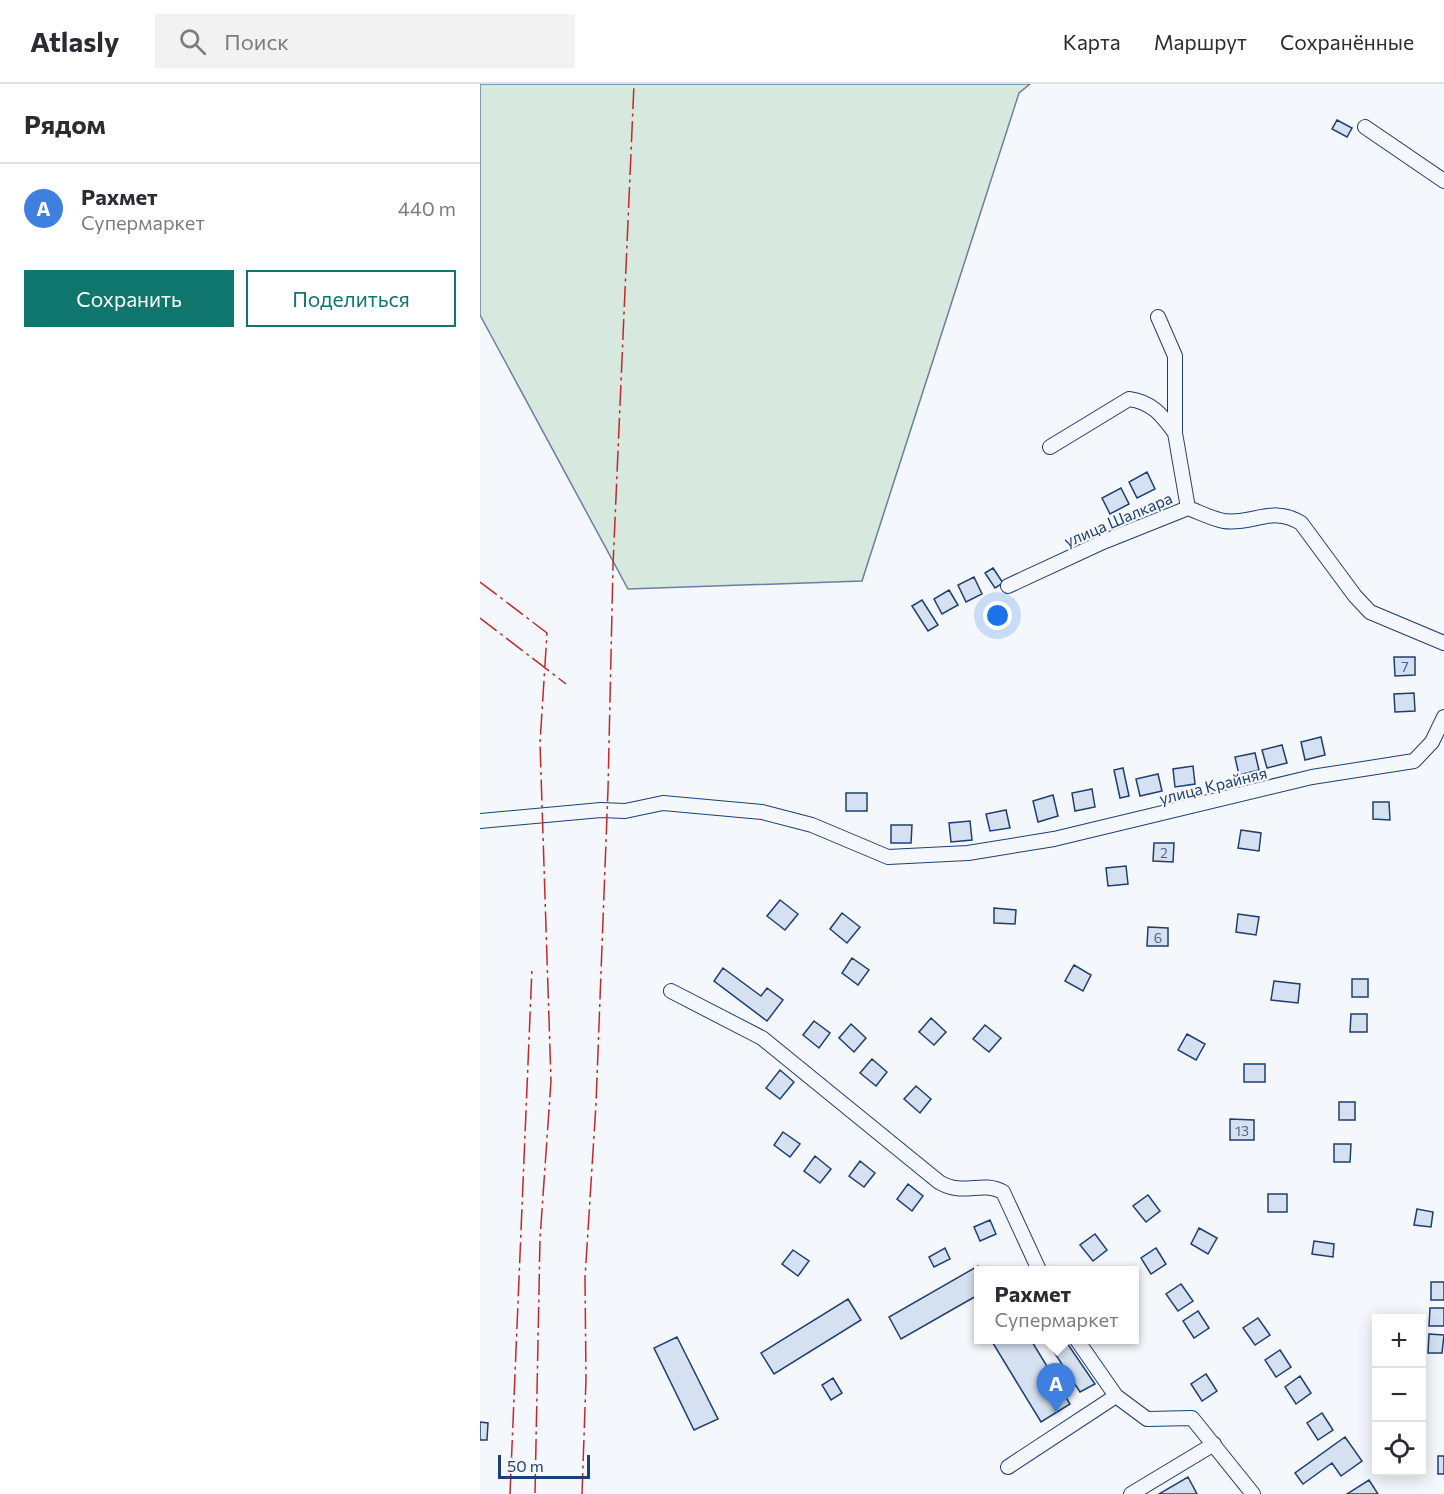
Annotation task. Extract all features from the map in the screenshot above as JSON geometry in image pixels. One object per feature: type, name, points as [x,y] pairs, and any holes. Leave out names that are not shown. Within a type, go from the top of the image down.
[{"type":"street","points":[[1365,127],[1444,181]]},
{"type":"street","points":[[1158,317],[1175,356],[1175,434],[1188,508]]},
{"type":"street","points":[[1050,447],[1129,399],[1143,401],[1160,412],[1175,434]]},
{"type":"street","name":"улица Шалкара","points":[[1008,586],[1102,542],[1188,508],[1223,520],[1274,514],[1289,516],[1301,523],[1355,596],[1371,612],[1444,643]]},
{"type":"street","name":"улица Крайняя","points":[[480,821],[601,810],[625,811],[663,803],[762,812],[812,825],[888,856],[968,853],[1054,839],[1312,777],[1414,761],[1432,742],[1444,717]]},
{"type":"street","points":[[671,991],[762,1038],[939,1182],[953,1190],[993,1186],[1003,1192],[1037,1266]]},
{"type":"street","points":[[1080,1344],[1116,1396],[1146,1419],[1192,1418],[1253,1494]]},
{"type":"street","points":[[1008,1467],[1116,1396]]},
{"type":"street","points":[[1131,1494],[1214,1444]]},
{"type":"shaded area","points":[[480,84],[1030,84],[1019,93],[862,581],[628,589],[480,315]]},
{"type":"building","points":[[1337,120],[1352,128],[1347,137],[1332,129]]},
{"type":"building","points":[[1147,472],[1155,489],[1137,498],[1129,482]]},
{"type":"building","points":[[1121,488],[1129,504],[1110,514],[1102,498]]},
{"type":"building","points":[[993,568],[1003,583],[995,588],[985,573]]},
{"type":"building","points":[[974,577],[982,594],[966,602],[958,585]]},
{"type":"building","points":[[949,590],[958,605],[942,614],[934,599]]},
{"type":"building","points":[[922,600],[938,625],[928,631],[912,606]]},
{"type":"building","points":[[1394,657],[1415,657],[1415,675],[1395,676]]},
{"type":"building","points":[[1414,693],[1415,711],[1395,712],[1394,694]]},
{"type":"building","points":[[1321,737],[1325,755],[1305,760],[1301,742]]},
{"type":"building","points":[[1282,745],[1287,763],[1267,768],[1262,750]]},
{"type":"building","points":[[1255,753],[1259,770],[1239,775],[1235,757]]},
{"type":"building","points":[[1193,766],[1195,784],[1175,787],[1173,769]]},
{"type":"building","points":[[1123,768],[1129,796],[1120,798],[1114,770]]},
{"type":"building","points":[[1158,774],[1162,791],[1140,796],[1136,779]]},
{"type":"building","points":[[1092,789],[1095,807],[1075,811],[1072,793]]},
{"type":"building","points":[[846,793],[867,793],[867,811],[846,811]]},
{"type":"building","points":[[1053,795],[1058,816],[1038,822],[1033,801]]},
{"type":"building","points":[[1373,802],[1389,802],[1390,820],[1373,819]]},
{"type":"building","points":[[1006,810],[1010,828],[990,831],[986,814]]},
{"type":"building","points":[[970,821],[972,840],[951,842],[949,823]]},
{"type":"building","points":[[891,825],[912,825],[911,843],[891,843]]},
{"type":"building","points":[[1241,830],[1261,833],[1259,851],[1238,848]]},
{"type":"building","points":[[1154,843],[1174,843],[1173,862],[1153,861]]},
{"type":"building","points":[[1126,866],[1128,884],[1108,886],[1106,868]]},
{"type":"building","points":[[780,900],[798,914],[785,930],[767,916]]},
{"type":"building","points":[[994,908],[1016,910],[1015,924],[994,923]]},
{"type":"building","points":[[842,913],[860,927],[847,943],[830,929]]},
{"type":"building","points":[[1238,914],[1259,917],[1256,935],[1236,932]]},
{"type":"building","points":[[1148,927],[1168,928],[1168,946],[1147,946]]},
{"type":"building","points":[[852,958],[869,970],[858,985],[842,973]]},
{"type":"building","points":[[1074,965],[1091,975],[1083,991],[1065,981]]},
{"type":"building","points":[[723,968],[761,996],[767,988],[783,1000],[767,1021],[714,981]]},
{"type":"building","points":[[1352,979],[1368,979],[1368,997],[1352,997]]},
{"type":"building","points":[[1274,981],[1300,984],[1298,1003],[1271,1000]]},
{"type":"building","points":[[1351,1014],[1367,1014],[1367,1032],[1350,1032]]},
{"type":"building","points":[[931,1018],[946,1032],[934,1045],[919,1032]]},
{"type":"building","points":[[814,1021],[830,1033],[819,1048],[803,1035]]},
{"type":"building","points":[[851,1024],[866,1038],[854,1052],[839,1038]]},
{"type":"building","points":[[985,1025],[1001,1038],[989,1052],[973,1039]]},
{"type":"building","points":[[1187,1034],[1205,1044],[1196,1060],[1178,1050]]},
{"type":"building","points":[[872,1059],[887,1072],[876,1086],[860,1073]]},
{"type":"building","points":[[1244,1064],[1265,1064],[1265,1082],[1244,1082]]},
{"type":"building","points":[[780,1070],[794,1082],[780,1099],[766,1088]]},
{"type":"building","points":[[916,1086],[931,1099],[920,1113],[904,1099]]},
{"type":"building","points":[[1339,1102],[1355,1102],[1355,1120],[1339,1120]]},
{"type":"building","points":[[1230,1119],[1254,1120],[1254,1140],[1230,1140]]},
{"type":"building","points":[[783,1132],[800,1144],[790,1157],[774,1145]]},
{"type":"building","points":[[1334,1144],[1351,1144],[1350,1162],[1334,1162]]},
{"type":"building","points":[[815,1156],[831,1169],[820,1183],[804,1171]]},
{"type":"building","points":[[860,1161],[875,1173],[864,1187],[849,1176]]},
{"type":"building","points":[[908,1184],[923,1196],[912,1211],[897,1199]]},
{"type":"building","points":[[1268,1194],[1287,1194],[1287,1212],[1268,1212]]},
{"type":"building","points":[[1148,1195],[1160,1211],[1146,1222],[1133,1206]]},
{"type":"building","points":[[1417,1209],[1433,1212],[1431,1227],[1414,1225]]},
{"type":"building","points":[[990,1220],[996,1234],[980,1241],[974,1227]]},
{"type":"building","points":[[1199,1228],[1217,1238],[1208,1254],[1191,1244]]},
{"type":"building","points":[[1095,1234],[1107,1250],[1093,1261],[1080,1245]]},
{"type":"building","points":[[1314,1241],[1334,1244],[1333,1257],[1312,1254]]},
{"type":"building","points":[[945,1248],[950,1259],[934,1267],[929,1257]]},
{"type":"building","points":[[1156,1248],[1166,1264],[1151,1274],[1141,1258]]},
{"type":"building","points":[[793,1250],[809,1261],[798,1276],[782,1264]]},
{"type":"building","points":[[974,1268],[974,1297],[901,1339],[889,1317]]},
{"type":"building","points":[[1431,1282],[1444,1282],[1444,1300],[1431,1300]]},
{"type":"building","points":[[1181,1284],[1193,1301],[1178,1311],[1166,1294]]},
{"type":"building","points":[[848,1299],[861,1320],[774,1374],[761,1353]]},
{"type":"building","points":[[1430,1308],[1444,1308],[1444,1326],[1429,1326]]},
{"type":"building","points":[[1198,1311],[1209,1328],[1194,1338],[1183,1321]]},
{"type":"building","points":[[1258,1318],[1270,1335],[1255,1345],[1243,1328]]},
{"type":"building","points":[[1429,1334],[1444,1335],[1442,1353],[1428,1353]]},
{"type":"building","points":[[677,1337],[718,1419],[694,1430],[654,1348]]},
{"type":"building","points":[[993,1344],[1033,1344],[1070,1404],[1041,1422]]},
{"type":"building","points":[[1068,1344],[1095,1384],[1080,1392],[1050,1346]]},
{"type":"building","points":[[1280,1350],[1291,1367],[1276,1377],[1265,1360]]},
{"type":"building","points":[[1206,1374],[1217,1391],[1202,1401],[1191,1384]]},
{"type":"building","points":[[1300,1376],[1311,1393],[1296,1404],[1285,1387]]},
{"type":"building","points":[[833,1378],[842,1393],[831,1400],[822,1385]]},
{"type":"building","points":[[1322,1413],[1333,1430],[1318,1440],[1307,1423]]},
{"type":"building","points":[[480,1422],[488,1423],[487,1440],[480,1440]]},
{"type":"building","points":[[1345,1437],[1362,1461],[1341,1476],[1332,1463],[1303,1484],[1295,1473]]},
{"type":"building","points":[[1438,1456],[1444,1456],[1444,1474],[1438,1474]]},
{"type":"building","points":[[1188,1477],[1197,1494],[1159,1494]]},
{"type":"building","points":[[1369,1480],[1378,1494],[1347,1494]]},
{"type":"power","points":[[582,1494],[586,1379],[585,1278],[596,1104],[608,789],[613,566],[634,84]]},
{"type":"power","points":[[480,582],[547,633],[540,743],[551,1081],[540,1239],[535,1494]]},
{"type":"power","points":[[480,618],[566,684]]},
{"type":"power","points":[[510,1494],[532,968]]},
{"type":"place","name":"Рахмет","points":[[1056,1413]]}]
